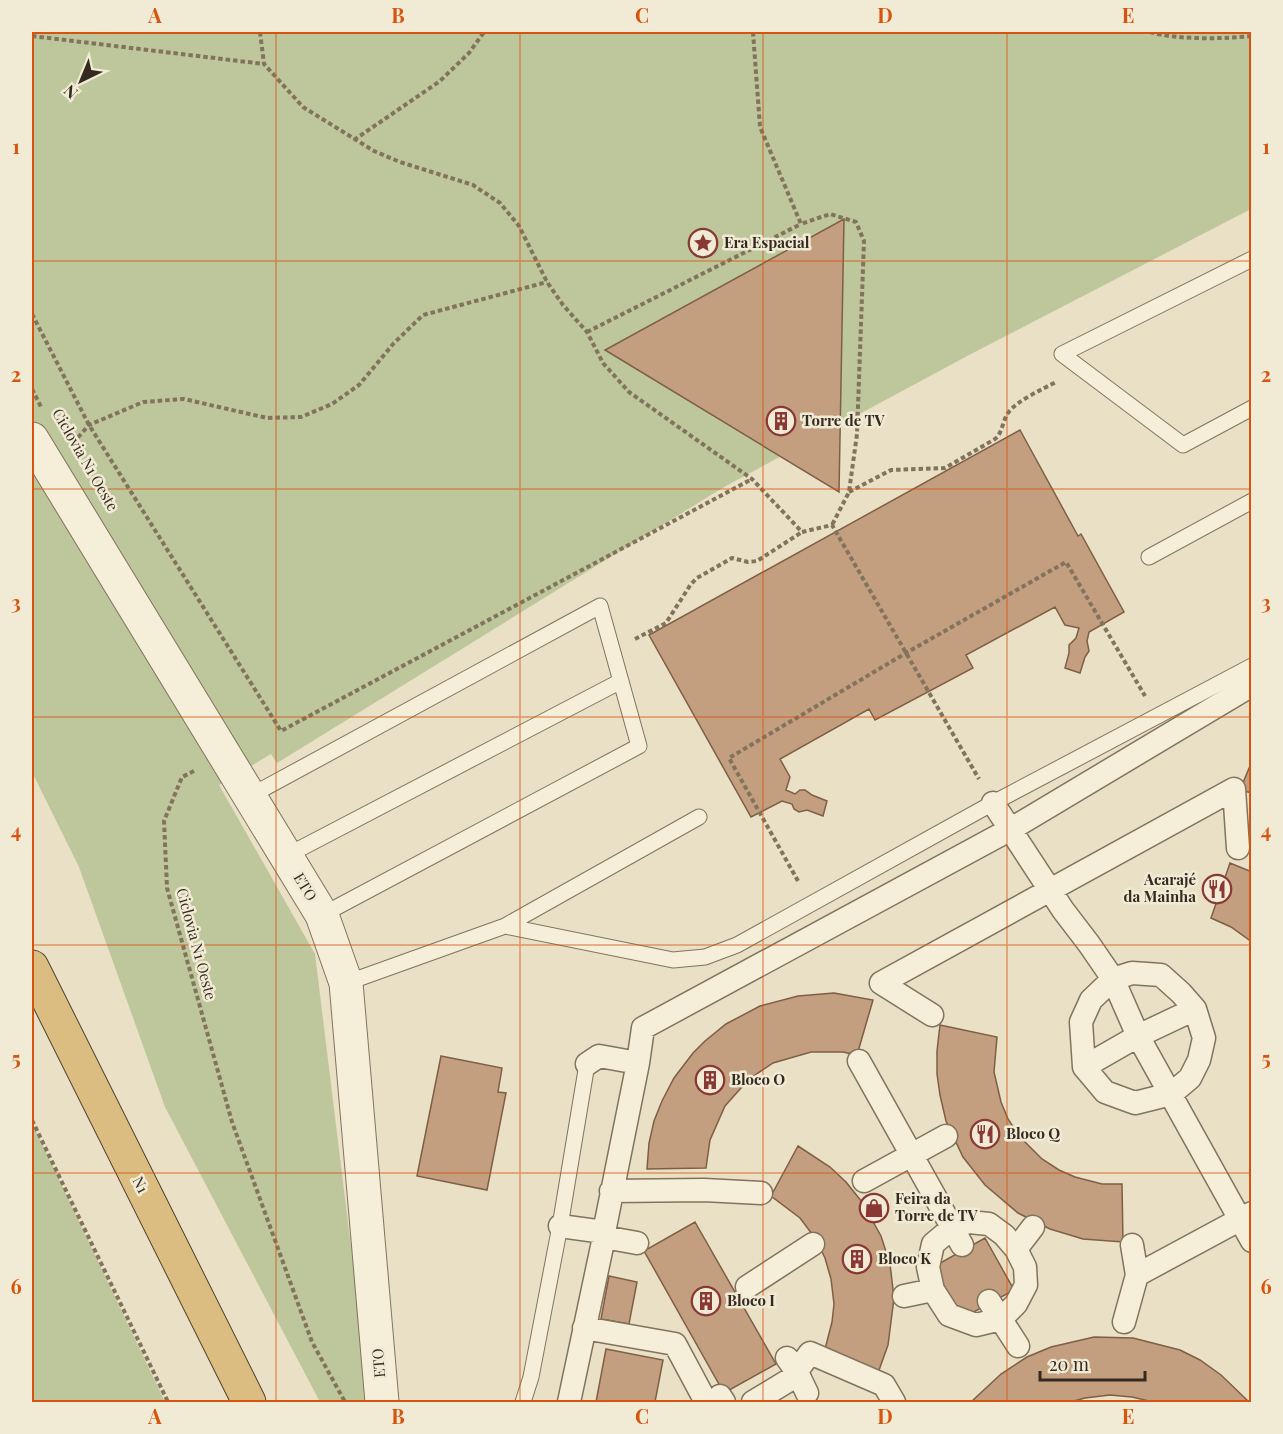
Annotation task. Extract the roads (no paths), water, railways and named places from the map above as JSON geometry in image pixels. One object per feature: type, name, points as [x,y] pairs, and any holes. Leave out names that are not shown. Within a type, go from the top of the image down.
[{"type":"highway","name":"N1","points":[[32,967],[249,1402]]},
{"type":"street","name":"ETO","points":[[41,440],[223,755],[322,915],[346,983],[382,1402]]},
{"type":"street","points":[[569,1402],[604,1235],[643,1028],[1011,829],[1251,685]]},
{"type":"street","points":[[932,1015],[881,983],[1234,789],[1238,848]]},
{"type":"street","points":[[993,803],[1113,979],[1138,1036],[1245,1216],[1251,1241]]},
{"type":"street","points":[[1132,973],[1161,975],[1195,1009],[1204,1038],[1199,1060],[1190,1078],[1171,1094],[1135,1103],[1106,1092],[1084,1067],[1081,1022],[1091,1000],[1113,979],[1132,973]]},
{"type":"street","points":[[1084,1067],[1138,1036],[1195,1009]]},
{"type":"street","points":[[587,1064],[599,1056],[638,1063]]},
{"type":"street","points":[[859,1061],[957,1236]]},
{"type":"street","points":[[864,1181],[946,1137]]},
{"type":"street","points":[[611,1191],[707,1189],[761,1193]]},
{"type":"street","points":[[1137,1275],[1245,1216]]},
{"type":"street","points":[[969,1222],[988,1224],[1004,1235],[1016,1249],[1025,1267],[1026,1285],[1016,1304],[995,1310],[976,1325],[949,1315],[933,1290],[928,1267],[933,1244],[957,1236],[969,1222]]},
{"type":"street","points":[[561,1226],[637,1244]]},
{"type":"street","points":[[1016,1249],[1033,1227]]},
{"type":"street","points":[[747,1287],[813,1244]]},
{"type":"street","points":[[1124,1322],[1137,1275],[1132,1245]]},
{"type":"street","points":[[904,1296],[933,1290]]},
{"type":"street","points":[[995,1310],[1018,1346]]},
{"type":"street","points":[[584,1328],[675,1344],[717,1400]]},
{"type":"street","points":[[792,1365],[810,1353],[886,1392]]},
{"type":"street","points":[[792,1365],[807,1393]]},
{"type":"street","points":[[753,1402],[791,1379],[792,1365]]},
{"type":"lane","points":[[1251,259],[1062,354],[1183,445],[1251,408]]},
{"type":"lane","points":[[1149,557],[1251,501]]},
{"type":"lane","points":[[250,796],[600,606],[639,746],[322,915]]},
{"type":"lane","points":[[505,926],[673,960],[705,957],[737,945],[993,803],[1251,666]]},
{"type":"lane","points":[[286,856],[621,681]]},
{"type":"lane","points":[[346,983],[505,926],[699,818]]},
{"type":"lane","points":[[523,1402],[531,1377],[561,1226],[587,1064]]},
{"type":"place","name":"Era Espacial","points":[[703,243]]},
{"type":"place","name":"Torre de TV","points":[[781,421]]},
{"type":"place","name":"Acarajé da Mainha","points":[[1217,889]]},
{"type":"place","name":"Bloco O","points":[[710,1080]]},
{"type":"place","name":"Bloco Q","points":[[985,1134]]},
{"type":"place","name":"Feira da Torre de TV","points":[[874,1208]]},
{"type":"place","name":"Bloco K","points":[[857,1259]]},
{"type":"place","name":"Bloco I","points":[[706,1301]]}]
